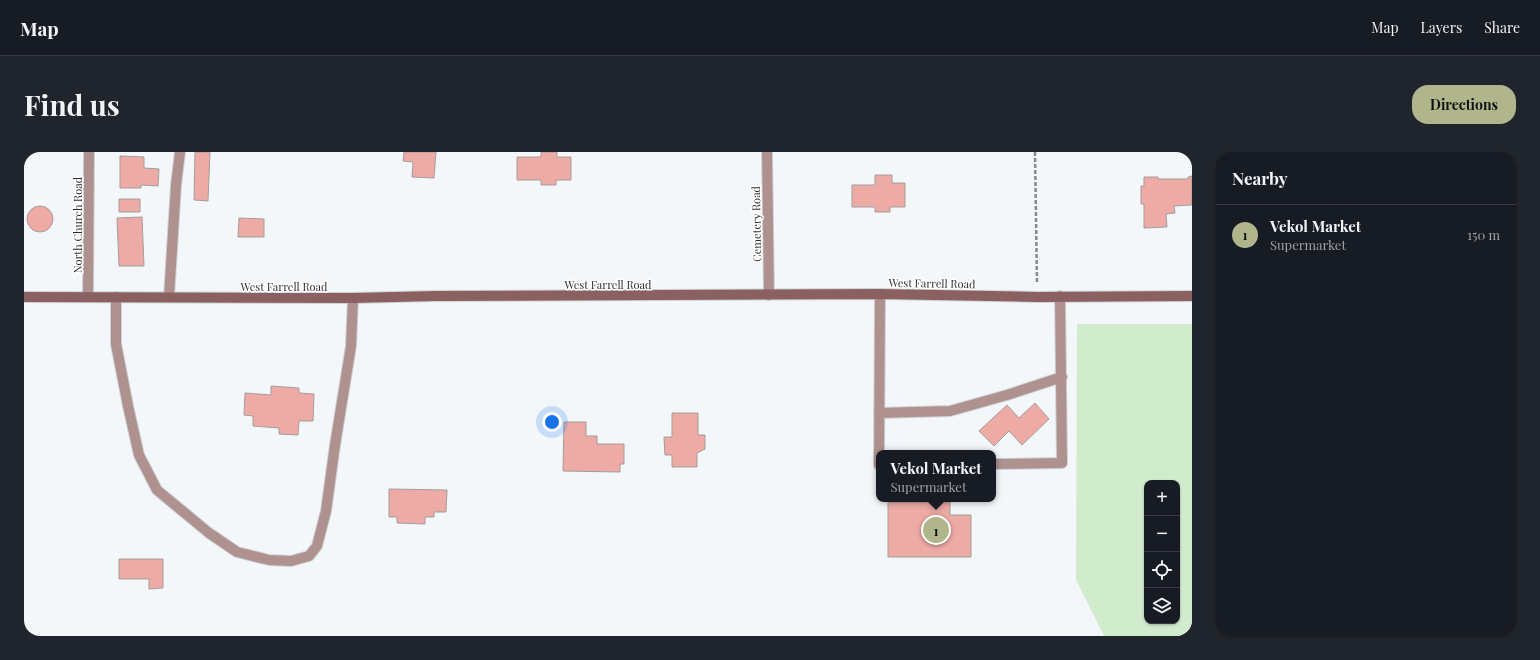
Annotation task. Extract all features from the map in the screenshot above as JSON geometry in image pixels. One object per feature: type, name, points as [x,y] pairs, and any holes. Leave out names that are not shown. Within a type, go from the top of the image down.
[{"type":"street","name":"North Church Road","points":[[88,297],[89,152]]},
{"type":"street","points":[[169,297],[176,185],[180,152]]},
{"type":"street","name":"Cemetery Road","points":[[767,152],[769,295]]},
{"type":"street","name":"West Farrell Road","points":[[24,297],[353,298],[436,296],[880,294],[1038,297],[1192,296]]},
{"type":"street","points":[[879,450],[880,294]]},
{"type":"street","points":[[996,464],[1062,463],[1060,296]]},
{"type":"street","points":[[116,297],[116,344],[128,406],[139,455],[157,490],[209,534],[237,552],[269,560],[291,561],[309,556],[317,546],[326,511],[351,346],[353,298]]},
{"type":"street","points":[[879,413],[950,411],[1007,395],[1062,377]]},
{"type":"path","points":[[1035,152],[1038,297]]},
{"type":"green space","points":[[1077,324],[1192,324],[1192,636],[1104,636],[1076,580]]},
{"type":"building","points":[[195,152],[210,152],[208,201],[194,200]]},
{"type":"building","points":[[404,152],[436,152],[434,178],[412,177],[413,162],[403,161]]},
{"type":"building","points":[[541,152],[557,152],[557,157],[571,157],[571,180],[556,180],[556,185],[541,185],[541,180],[517,180],[517,157],[541,157]]},
{"type":"building","points":[[120,156],[144,157],[144,168],[159,169],[158,186],[141,185],[141,188],[120,188]]},
{"type":"building","points":[[875,175],[892,175],[892,183],[905,183],[905,207],[890,207],[890,212],[875,212],[875,207],[852,207],[852,185],[875,185]]},
{"type":"building","points":[[1192,176],[1192,205],[1174,206],[1175,213],[1166,214],[1167,227],[1144,228],[1144,204],[1141,204],[1141,186],[1144,186],[1144,177],[1158,177],[1158,179],[1188,179],[1188,177]]},
{"type":"building","points":[[119,199],[140,199],[140,212],[119,212]]},
{"type":"building","points":[[40,206],[49,210],[53,219],[49,228],[40,232],[31,228],[27,219],[31,210]]},
{"type":"building","points":[[142,217],[144,266],[119,266],[117,218]]},
{"type":"building","points":[[239,218],[264,219],[264,237],[238,237]]},
{"type":"building","points":[[271,386],[299,388],[299,393],[314,394],[313,421],[299,421],[298,435],[279,434],[279,428],[253,426],[253,416],[244,415],[245,393],[271,395]]},
{"type":"building","points":[[1035,403],[1049,419],[1022,445],[1009,431],[994,446],[979,431],[1007,405],[1019,418]]},
{"type":"building","points":[[672,413],[698,413],[698,435],[705,435],[705,449],[697,453],[697,467],[672,467],[672,455],[665,455],[664,437],[672,437]]},
{"type":"building","points":[[564,422],[586,422],[586,436],[597,436],[597,444],[624,444],[624,464],[620,464],[620,472],[563,471]]},
{"type":"building","points":[[389,489],[447,490],[446,512],[434,512],[434,517],[425,517],[425,524],[397,523],[397,517],[389,517]]},
{"type":"building","points":[[888,502],[950,502],[950,515],[971,515],[971,557],[888,557]]},
{"type":"building","points":[[119,559],[163,559],[163,588],[149,589],[149,579],[119,579]]},
{"type":"place","name":"Vekol Market","points":[[936,530]]}]
